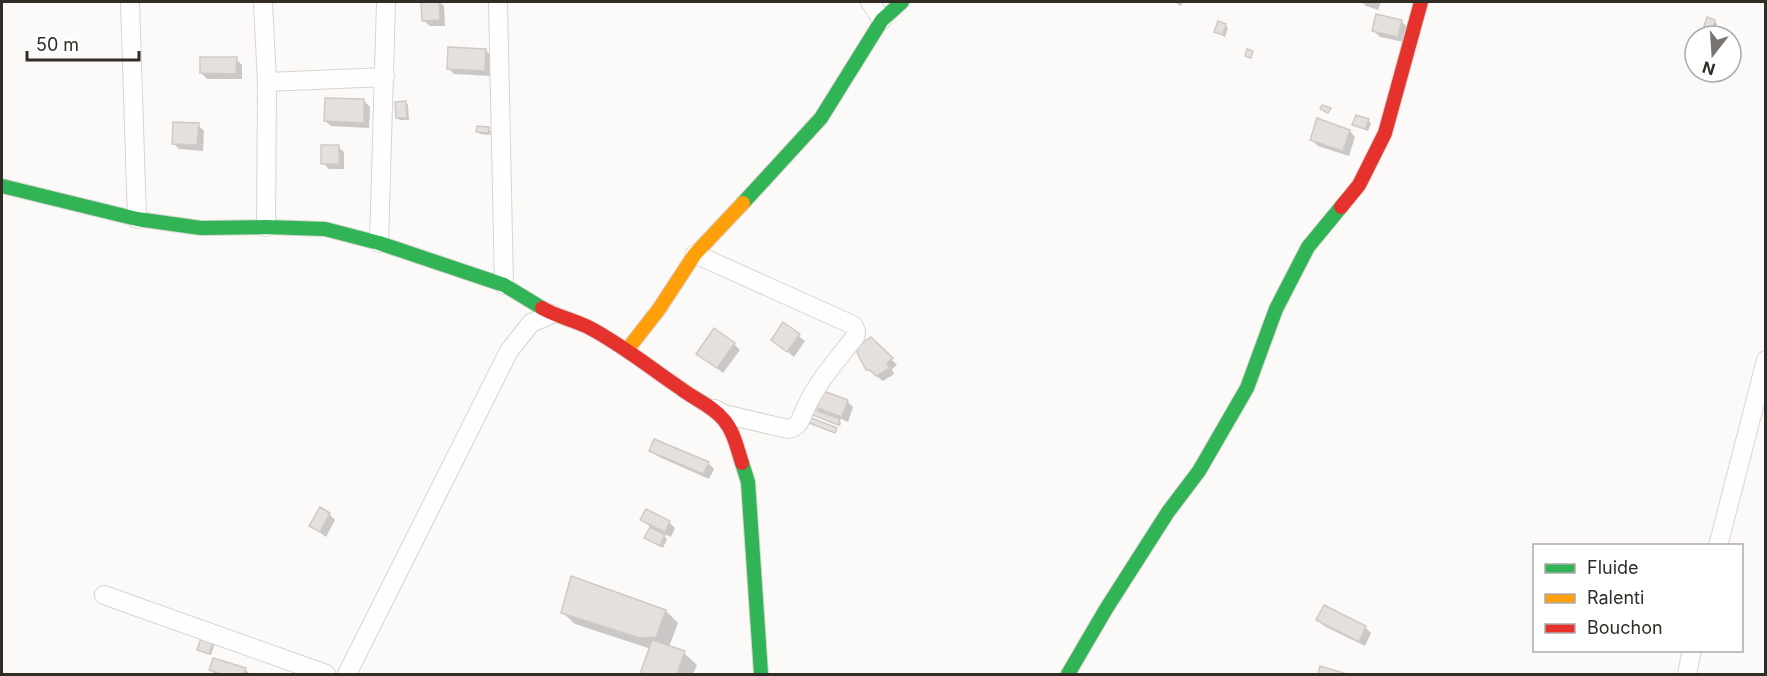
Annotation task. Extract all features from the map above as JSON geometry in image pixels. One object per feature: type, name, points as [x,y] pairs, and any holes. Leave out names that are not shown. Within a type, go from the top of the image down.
[{"type":"street","points":[[130,2],[137,219]]},
{"type":"street","points":[[263,2],[267,82],[266,227]]},
{"type":"street","points":[[379,243],[386,77],[386,2]]},
{"type":"street","points":[[498,2],[504,285]]},
{"type":"street","points":[[870,2],[882,20]]},
{"type":"street","points":[[627,350],[659,309],[695,254],[821,118],[882,20],[902,2]]},
{"type":"street","points":[[1068,675],[1106,609],[1168,512],[1199,471],[1241,397],[1276,309],[1308,247],[1359,185],[1385,133],[1421,2]]},
{"type":"street","points":[[267,82],[386,77]]},
{"type":"street","points":[[2,186],[137,219],[201,228],[266,227],[325,230],[379,243],[504,285],[552,314],[573,320],[615,341],[682,390],[724,414],[788,429],[795,428],[823,378],[855,337],[856,331],[853,325],[695,254]]},
{"type":"street","points":[[346,675],[509,351],[531,322],[552,314]]},
{"type":"street","points":[[1719,544],[1766,360]]},
{"type":"street","points":[[707,405],[724,420],[734,438],[747,482],[761,675]]},
{"type":"street","points":[[104,595],[326,675]]},
{"type":"street","points":[[1686,675],[1692,652]]},
{"type":"building","points":[[421,2],[439,2],[440,20],[422,21]]},
{"type":"building","points":[[1376,14],[1402,20],[1398,37],[1372,31]]},
{"type":"building","points":[[1707,17],[1715,20],[1714,24],[1705,24]]},
{"type":"building","points":[[1218,21],[1226,24],[1223,35],[1214,32]]},
{"type":"building","points":[[448,47],[486,49],[485,71],[447,69]]},
{"type":"building","points":[[1247,49],[1253,51],[1251,58],[1245,56]]},
{"type":"building","points":[[200,57],[237,57],[236,74],[200,73]]},
{"type":"building","points":[[325,98],[364,99],[364,123],[324,121]]},
{"type":"building","points":[[406,101],[407,118],[396,118],[395,102]]},
{"type":"building","points":[[1322,105],[1331,108],[1328,113],[1320,109]]},
{"type":"building","points":[[1356,115],[1369,119],[1365,129],[1352,125]]},
{"type":"building","points":[[1317,118],[1350,130],[1343,151],[1310,140]]},
{"type":"building","points":[[173,122],[199,123],[197,145],[172,144]]},
{"type":"building","points":[[477,126],[489,127],[488,133],[476,132]]},
{"type":"building","points":[[321,145],[339,145],[339,164],[321,164]]},
{"type":"building","points":[[783,322],[800,334],[787,352],[771,340]]},
{"type":"building","points":[[714,328],[735,343],[717,368],[696,354]]},
{"type":"building","points":[[871,337],[893,358],[887,363],[890,368],[876,376],[870,370],[866,370],[856,347]]},
{"type":"building","points":[[818,389],[848,400],[842,417],[812,406]]},
{"type":"building","points":[[810,408],[840,419],[838,425],[808,413]]},
{"type":"building","points":[[809,417],[837,428],[835,433],[807,422]]},
{"type":"building","points":[[654,439],[709,462],[703,474],[649,451]]},
{"type":"building","points":[[320,507],[330,513],[320,532],[309,526]]},
{"type":"building","points":[[646,509],[670,521],[665,532],[640,520]]},
{"type":"building","points":[[650,527],[665,535],[660,546],[644,538]]},
{"type":"building","points":[[571,576],[666,610],[656,637],[640,638],[561,613]]},
{"type":"building","points":[[1324,605],[1366,626],[1359,642],[1316,620]]},
{"type":"building","points":[[202,635],[214,639],[209,654],[197,650]]},
{"type":"building","points":[[652,640],[685,651],[677,674],[640,674]]},
{"type":"building","points":[[213,658],[246,668],[243,674],[222,674],[209,670]]},
{"type":"building","points":[[1320,666],[1347,674],[1318,674]]},
{"type":"traffic: fast","points":[[743,203],[821,118],[882,20],[902,2]]},
{"type":"traffic: fast","points":[[2,186],[137,219],[201,228],[325,229],[379,243],[504,285],[542,308]]},
{"type":"traffic: fast","points":[[1068,674],[1106,609],[1168,512],[1199,471],[1247,388],[1276,309],[1308,247],[1341,207]]},
{"type":"traffic: fast","points":[[742,463],[748,482],[761,674]]},
{"type":"traffic: slow","points":[[627,350],[659,309],[695,254],[743,203]]},
{"type":"traffic: jam","points":[[1341,207],[1359,185],[1385,133],[1421,2]]},
{"type":"traffic: jam","points":[[542,308],[600,334],[714,411],[724,420],[730,430],[742,463]]}]
